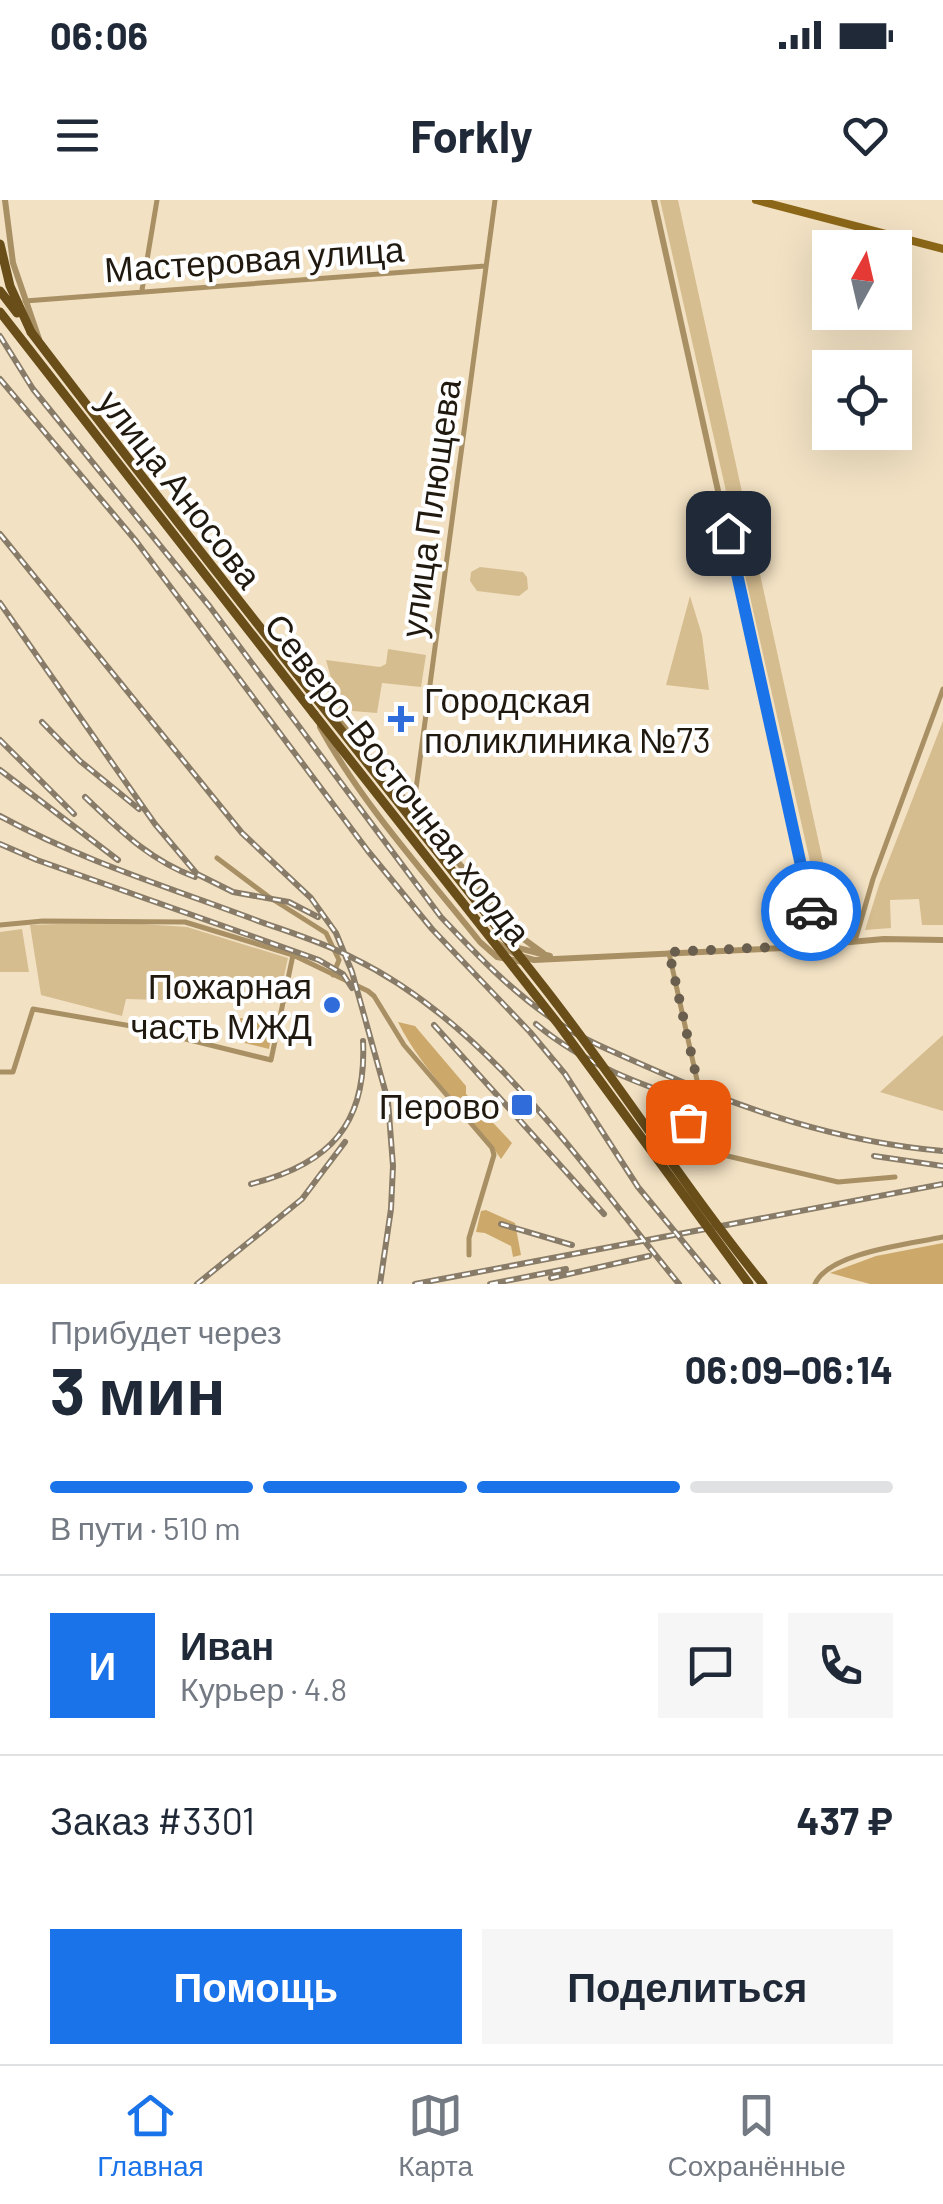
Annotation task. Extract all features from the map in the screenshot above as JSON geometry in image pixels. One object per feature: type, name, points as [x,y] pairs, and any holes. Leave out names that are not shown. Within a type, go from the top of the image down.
[{"type":"main road","points":[[756,200],[943,249]]},
{"type":"main road","name":"Северо-Восточная хорда","points":[[0,244],[10,286],[31,332]]},
{"type":"main road","name":"Северо-Восточная хорда","points":[[0,291],[567,1018],[762,1284]]},
{"type":"main road","name":"Северо-Восточная хорда","points":[[0,312],[559,1025],[748,1284]]},
{"type":"street","name":"улица Аносова","points":[[5,200],[13,263],[24,301],[59,386],[498,944],[534,960]]},
{"type":"street","points":[[142,290],[157,200]]},
{"type":"street","name":"улица Плющева","points":[[396,810],[416,789],[495,200]]},
{"type":"street","points":[[654,200],[818,945]]},
{"type":"street","name":"Мастеровая улица","points":[[24,301],[486,266]]},
{"type":"street","points":[[304,684],[334,713],[522,940],[553,956]]},
{"type":"street","points":[[855,942],[873,879],[943,689]]},
{"type":"street","points":[[314,714],[332,749],[437,888],[492,953],[515,961],[904,938],[943,940]]},
{"type":"street","name":"улица Аносова","points":[[396,810],[504,940],[527,952],[553,956]]},
{"type":"street","points":[[217,858],[269,898],[326,932],[339,960],[332,975]]},
{"type":"street","points":[[0,926],[110,920],[185,922],[294,955],[374,996],[404,1045],[492,1148],[494,1156],[468,1238],[470,1256]]},
{"type":"street","points":[[669,952],[697,1080],[688,1130],[698,1149],[838,1182],[894,1177]]},
{"type":"street","points":[[0,1072],[13,1072],[33,1009],[137,1027],[271,1060],[294,955]]},
{"type":"street","points":[[816,1284],[827,1268],[862,1254],[943,1238]]},
{"type":"shaded area","points":[[660,200],[678,200],[838,930],[826,932]]},
{"type":"shaded area","points":[[480,567],[523,572],[528,589],[519,596],[477,591],[470,581],[471,572]]},
{"type":"shaded area","points":[[690,596],[702,635],[709,690],[666,685]]},
{"type":"shaded area","points":[[388,649],[426,655],[421,687],[382,683],[377,713],[340,710],[326,660],[380,667],[386,664]]},
{"type":"shaded area","points":[[943,721],[943,925],[922,925],[919,899],[890,900],[891,928],[865,930],[879,885]]},
{"type":"shaded area","points":[[113,922],[187,927],[288,958],[280,994],[229,993],[228,1002],[126,999],[122,1016],[41,995],[30,925]]},
{"type":"shaded area","points":[[22,929],[29,972],[0,972],[0,932]]},
{"type":"shaded area","points":[[233,1018],[274,1019],[269,1049],[232,1040]]},
{"type":"shaded area","points":[[398,1022],[415,1026],[466,1086],[466,1094],[512,1143],[501,1159],[420,1058]]},
{"type":"shaded area","points":[[943,1035],[943,1111],[880,1092]]},
{"type":"shaded area","points":[[481,1211],[515,1223],[521,1255],[513,1257],[511,1246],[476,1232]]},
{"type":"shaded area","points":[[943,1243],[943,1284],[870,1284],[830,1273],[876,1256]]},
{"type":"railway","points":[[0,336],[33,389],[210,607],[441,917],[509,984],[577,1034],[721,1097],[829,1132],[943,1151]]},
{"type":"railway","points":[[0,379],[136,541],[368,851],[432,929],[565,1074],[638,1187],[718,1284]]},
{"type":"railway","points":[[0,534],[242,833],[311,898],[336,933],[352,972],[388,1101],[393,1166],[380,1284]]},
{"type":"railway","points":[[0,603],[155,824],[197,874],[233,892],[289,902],[318,917]]},
{"type":"railway","points":[[42,722],[80,761],[139,809]]},
{"type":"railway","points":[[0,740],[74,814]]},
{"type":"railway","points":[[0,770],[118,860]]},
{"type":"railway","points":[[85,797],[149,853],[195,877]]},
{"type":"railway","points":[[0,816],[96,861],[331,948],[403,987],[449,1021],[532,1103],[679,1284]]},
{"type":"railway","points":[[0,844],[319,960],[343,974],[352,988]]},
{"type":"railway","points":[[536,1024],[594,1062],[701,1105]]},
{"type":"railway","points":[[434,1025],[604,1214]]},
{"type":"railway","points":[[251,1184],[302,1165],[338,1136],[358,1096],[363,1041]]},
{"type":"railway","points":[[197,1284],[302,1199],[345,1142]]},
{"type":"railway","points":[[874,1156],[943,1166]]},
{"type":"railway","points":[[415,1284],[943,1184]]},
{"type":"railway","points":[[501,1224],[572,1245]]},
{"type":"railway","points":[[551,1278],[649,1256]]},
{"type":"railway","points":[[490,1284],[566,1269]]},
{"type":"way so far","points":[[688,1122],[697,1080],[669,952],[818,945],[811,911]]},
{"type":"place","name":"Городская поликлиника №73","points":[[401,719]]},
{"type":"place","name":"Пожарная часть МЖД","points":[[332,1005]]},
{"type":"place","name":"Перово","points":[[522,1105]]},
{"type":"route","points":[[728,533],[811,911]]}]
